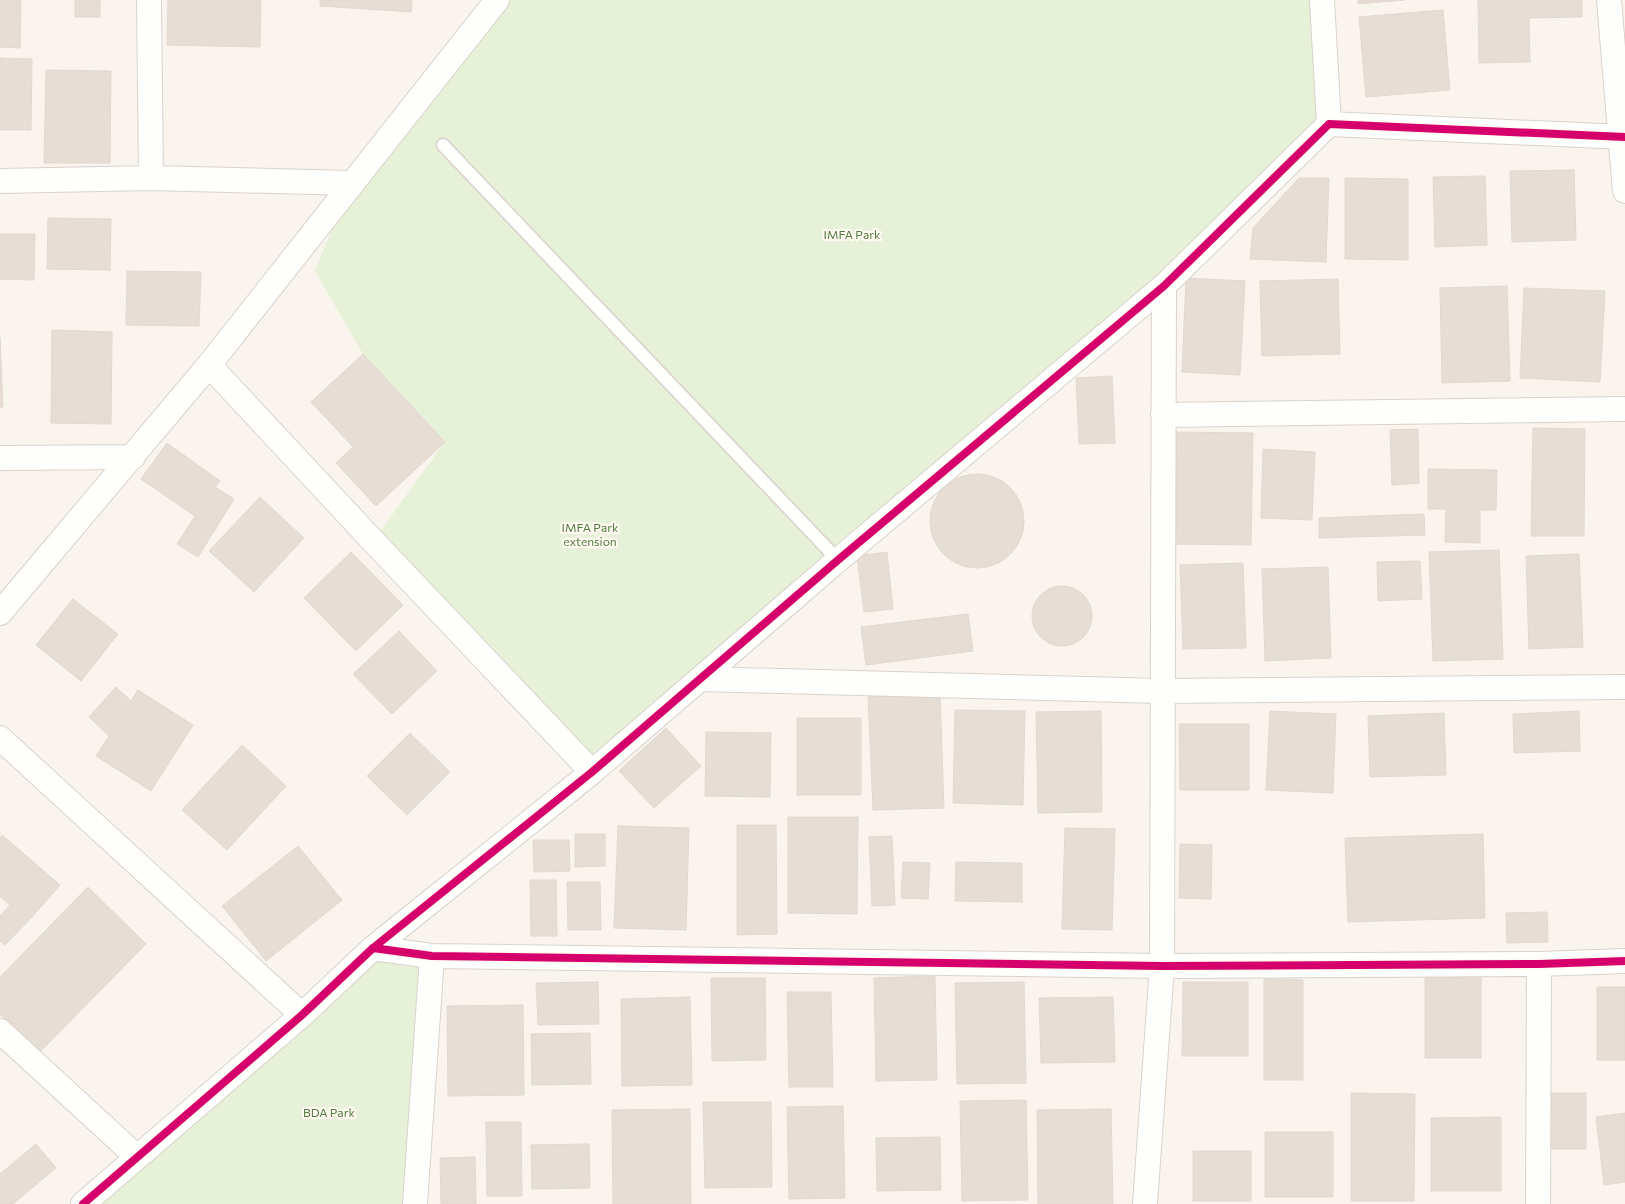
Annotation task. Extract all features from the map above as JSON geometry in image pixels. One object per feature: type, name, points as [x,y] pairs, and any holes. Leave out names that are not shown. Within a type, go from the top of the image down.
[{"type":"street","points":[[149,0],[151,178]]},
{"type":"street","points":[[0,613],[133,457],[209,364],[497,0]]},
{"type":"street","points":[[1322,0],[1329,124]]},
{"type":"street","points":[[1610,0],[1625,191]]},
{"type":"street","points":[[83,1204],[302,1015],[373,948],[592,772],[838,560],[1164,286],[1329,124],[1622,138]]},
{"type":"street","points":[[0,181],[151,178],[351,183]]},
{"type":"street","points":[[1145,1204],[1162,966],[1164,286]]},
{"type":"street","points":[[209,364],[592,772]]},
{"type":"street","points":[[1163,415],[1625,409]]},
{"type":"street","points":[[0,458],[133,457]]},
{"type":"street","points":[[700,679],[1162,692],[1625,687]]},
{"type":"street","points":[[0,738],[302,1015]]},
{"type":"street","points":[[373,948],[432,956],[1162,966],[1539,964],[1625,961]]},
{"type":"street","points":[[415,1204],[432,956]]},
{"type":"street","points":[[1538,1204],[1539,964]]},
{"type":"street","points":[[0,1031],[137,1157]]},
{"type":"lane","points":[[443,144],[838,560]]},
{"type":"green space","name":"IMFA Park","points":[[500,0],[1322,0],[1329,124],[838,560],[592,772],[373,541],[445,442],[363,354],[315,271],[351,183]]},
{"type":"green space","name":"BDA Park","points":[[373,948],[432,956],[415,1204],[83,1204]]},
{"type":"building","points":[[0,0],[21,0],[20,48],[0,47]]},
{"type":"building","points":[[75,0],[100,0],[100,17],[75,17]]},
{"type":"building","points":[[168,0],[261,0],[260,47],[167,45]]},
{"type":"building","points":[[320,0],[412,0],[411,12],[320,6]]},
{"type":"building","points":[[1358,0],[1405,0],[1358,4]]},
{"type":"building","points":[[1478,0],[1582,0],[1582,17],[1529,18],[1530,62],[1479,63]]},
{"type":"building","points":[[1443,10],[1450,90],[1366,97],[1359,17]]},
{"type":"building","points":[[0,58],[32,59],[31,130],[0,130]]},
{"type":"building","points":[[46,70],[111,71],[110,163],[44,163]]},
{"type":"building","points":[[1574,170],[1576,240],[1512,242],[1510,171]]},
{"type":"building","points":[[1485,176],[1487,245],[1435,247],[1433,177]]},
{"type":"building","points":[[1299,178],[1329,178],[1326,262],[1250,259],[1253,228]]},
{"type":"building","points":[[1345,178],[1408,179],[1408,260],[1345,259]]},
{"type":"building","points":[[48,218],[111,219],[110,270],[47,269]]},
{"type":"building","points":[[0,234],[35,234],[34,280],[0,279]]},
{"type":"building","points":[[127,271],[201,272],[199,326],[126,325]]},
{"type":"building","points":[[1186,278],[1245,281],[1240,375],[1182,372]]},
{"type":"building","points":[[1338,279],[1340,354],[1262,356],[1260,281]]},
{"type":"building","points":[[1507,286],[1510,381],[1442,383],[1440,288]]},
{"type":"building","points":[[1524,288],[1605,291],[1600,382],[1520,378]]},
{"type":"building","points":[[52,330],[112,332],[111,424],[51,423]]},
{"type":"building","points":[[0,337],[3,407],[0,407]]},
{"type":"building","points":[[363,354],[445,442],[376,506],[336,463],[353,447],[311,402]]},
{"type":"building","points":[[1112,376],[1115,443],[1079,444],[1076,378]]},
{"type":"building","points":[[1533,428],[1585,429],[1584,536],[1531,536]]},
{"type":"building","points":[[1418,429],[1419,483],[1392,485],[1390,430]]},
{"type":"building","points":[[1172,432],[1253,433],[1251,545],[1171,544]]},
{"type":"building","points":[[167,443],[220,481],[215,487],[234,499],[198,557],[177,544],[195,516],[141,479]]},
{"type":"building","points":[[1263,449],[1315,452],[1312,520],[1261,518]]},
{"type":"building","points":[[1428,469],[1497,470],[1496,510],[1480,510],[1480,543],[1445,542],[1446,509],[1428,509]]},
{"type":"building","points":[[977,474],[995,478],[1010,488],[1020,503],[1024,521],[1020,539],[1010,554],[995,564],[977,568],[959,564],[944,554],[934,539],[930,521],[934,503],[944,488],[959,478]]},
{"type":"building","points":[[260,497],[304,538],[254,592],[209,551]]},
{"type":"building","points":[[1424,514],[1425,535],[1319,538],[1319,518]]},
{"type":"building","points":[[1499,550],[1503,659],[1433,661],[1429,552]]},
{"type":"building","points":[[351,552],[403,605],[356,651],[304,598]]},
{"type":"building","points":[[887,552],[893,609],[864,612],[857,556]]},
{"type":"building","points":[[1579,554],[1583,647],[1529,649],[1526,556]]},
{"type":"building","points":[[1420,561],[1422,599],[1378,601],[1377,562]]},
{"type":"building","points":[[1243,563],[1246,648],[1183,649],[1180,565]]},
{"type":"building","points":[[1328,567],[1331,658],[1265,661],[1262,569]]},
{"type":"building","points":[[1062,586],[1078,591],[1083,595],[1087,600],[1092,616],[1087,632],[1083,637],[1078,641],[1062,646],[1046,641],[1041,637],[1037,632],[1032,616],[1037,600],[1041,595],[1046,591]]},
{"type":"building","points":[[73,599],[118,634],[81,681],[36,645]]},
{"type":"building","points":[[968,614],[973,651],[866,665],[861,627]]},
{"type":"building","points":[[399,631],[437,671],[392,714],[353,674]]},
{"type":"building","points":[[116,687],[131,701],[138,690],[193,725],[151,791],[96,756],[109,736],[89,717]]},
{"type":"building","points":[[940,694],[944,808],[873,810],[868,697]]},
{"type":"building","points":[[955,710],[1025,711],[1023,805],[953,803]]},
{"type":"building","points":[[1101,711],[1102,812],[1038,813],[1036,712]]},
{"type":"building","points":[[1270,711],[1336,714],[1333,793],[1266,790]]},
{"type":"building","points":[[1579,711],[1580,751],[1514,753],[1513,714]]},
{"type":"building","points":[[1444,713],[1446,775],[1370,777],[1368,716]]},
{"type":"building","points":[[797,718],[861,718],[861,795],[797,795]]},
{"type":"building","points":[[1179,724],[1249,724],[1249,790],[1180,790]]},
{"type":"building","points":[[666,728],[701,766],[654,808],[619,771]]},
{"type":"building","points":[[706,732],[771,733],[770,797],[705,796]]},
{"type":"building","points":[[410,733],[450,772],[407,815],[367,776]]},
{"type":"building","points":[[242,745],[286,786],[227,850],[182,810]]},
{"type":"building","points":[[788,817],[858,817],[857,914],[788,913]]},
{"type":"building","points":[[737,825],[776,825],[777,934],[737,935]]},
{"type":"building","points":[[618,826],[689,828],[686,930],[614,928]]},
{"type":"building","points":[[1065,828],[1115,829],[1112,930],[1062,929]]},
{"type":"building","points":[[575,834],[605,834],[605,866],[575,867]]},
{"type":"building","points":[[1483,834],[1485,918],[1348,922],[1345,838]]},
{"type":"building","points":[[2,835],[60,885],[5,945],[0,941],[0,916],[10,905],[0,896],[0,838]]},
{"type":"building","points":[[892,836],[895,905],[872,906],[869,837]]},
{"type":"building","points":[[533,840],[569,840],[570,871],[534,872]]},
{"type":"building","points":[[1180,844],[1212,845],[1211,899],[1179,898]]},
{"type":"building","points":[[298,846],[342,900],[266,961],[222,906]]},
{"type":"building","points":[[903,862],[930,863],[928,899],[901,898]]},
{"type":"building","points":[[956,862],[1022,863],[1022,902],[955,901]]},
{"type":"building","points":[[530,880],[556,880],[557,936],[531,936]]},
{"type":"building","points":[[567,882],[600,882],[601,930],[568,930]]},
{"type":"building","points":[[88,887],[146,944],[39,1053],[0,1014],[0,977]]},
{"type":"building","points":[[1547,912],[1548,942],[1507,943],[1506,913]]},
{"type":"building","points":[[1425,972],[1481,972],[1481,1058],[1425,1058]]},
{"type":"building","points":[[935,976],[937,1080],[876,1081],[874,978]]},
{"type":"building","points":[[711,978],[765,978],[766,1060],[712,1061]]},
{"type":"building","points":[[1264,979],[1303,980],[1303,1080],[1264,1080]]},
{"type":"building","points":[[598,982],[599,1024],[538,1025],[536,983]]},
{"type":"building","points":[[1024,982],[1026,1083],[957,1084],[955,983]]},
{"type":"building","points":[[1183,982],[1248,982],[1248,1056],[1182,1056]]},
{"type":"building","points":[[1597,987],[1625,987],[1625,1060],[1597,1060]]},
{"type":"building","points":[[787,992],[831,992],[833,1087],[789,1087]]},
{"type":"building","points":[[690,997],[692,1085],[622,1086],[621,999]]},
{"type":"building","points":[[1113,997],[1115,1062],[1041,1063],[1039,998]]},
{"type":"building","points":[[523,1005],[524,1095],[448,1096],[447,1006]]},
{"type":"building","points":[[590,1033],[591,1084],[532,1085],[531,1034]]},
{"type":"building","points":[[1351,1093],[1415,1094],[1414,1201],[1351,1201]]},
{"type":"building","points":[[1549,1093],[1586,1093],[1586,1149],[1549,1149]]},
{"type":"building","points":[[1026,1100],[1028,1200],[962,1201],[960,1101]]},
{"type":"building","points":[[703,1102],[771,1102],[772,1187],[705,1188]]},
{"type":"building","points":[[843,1106],[845,1198],[789,1199],[787,1107]]},
{"type":"building","points":[[690,1109],[691,1204],[613,1204],[612,1110]]},
{"type":"building","points":[[1111,1109],[1113,1204],[1038,1204],[1037,1110]]},
{"type":"building","points":[[1625,1113],[1625,1182],[1604,1185],[1596,1117]]},
{"type":"building","points":[[1501,1117],[1501,1191],[1431,1191],[1431,1118]]},
{"type":"building","points":[[486,1122],[521,1122],[522,1196],[487,1196]]},
{"type":"building","points":[[1265,1132],[1333,1132],[1333,1197],[1265,1197]]},
{"type":"building","points":[[940,1137],[941,1190],[877,1191],[876,1138]]},
{"type":"building","points":[[36,1144],[56,1168],[13,1204],[0,1204],[0,1174]]},
{"type":"building","points":[[589,1144],[590,1188],[532,1189],[531,1145]]},
{"type":"building","points":[[1193,1151],[1251,1151],[1251,1201],[1193,1201]]},
{"type":"building","points":[[475,1157],[476,1204],[441,1204],[440,1158]]},
{"type":"cycle path","points":[[83,1204],[302,1015],[373,948],[592,772],[838,560],[1164,286],[1329,124],[1625,137]]},
{"type":"cycle path","points":[[373,948],[432,956],[1162,966],[1539,964],[1625,961]]},
{"type":"park label","name":"IMFA Park extension","points":[[590,534]]}]
